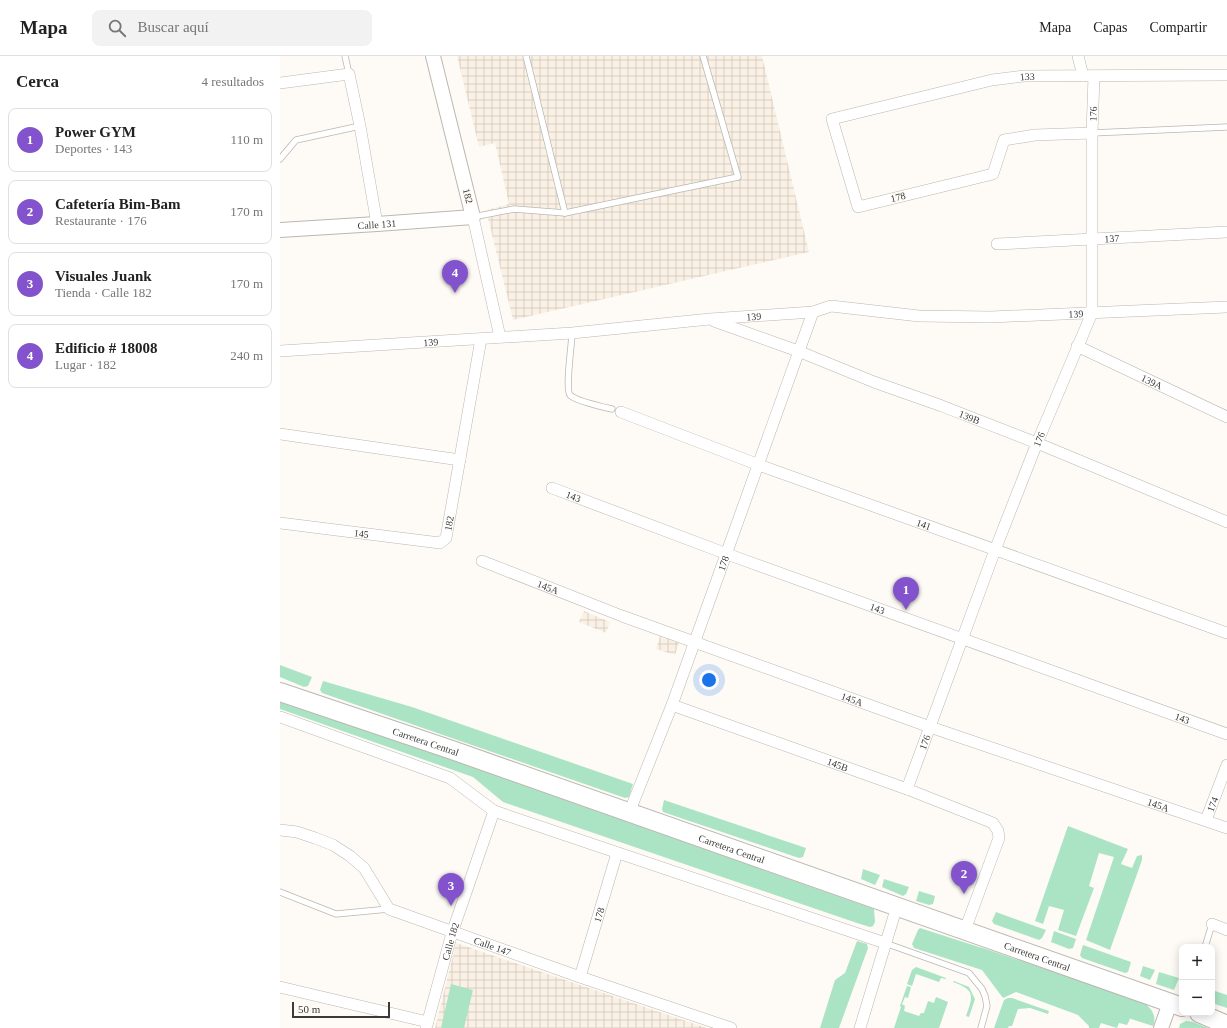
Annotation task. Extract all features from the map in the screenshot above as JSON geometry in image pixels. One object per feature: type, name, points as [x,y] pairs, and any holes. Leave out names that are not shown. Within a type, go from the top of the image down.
[{"type":"main road","name":"Carretera Central","points":[[280,692],[452,750],[1176,1005]]},
{"type":"main road","points":[[1206,1016],[1227,1025]]},
{"type":"street","name":"182","points":[[433,56],[473,217],[500,337]]},
{"type":"street","name":"176","points":[[907,789],[995,550],[1037,443],[1092,313],[1092,133],[1088,76],[1078,56]]},
{"type":"street","points":[[280,84],[349,74],[360,126],[377,224]]},
{"type":"street","name":"133","points":[[832,119],[992,80],[1024,76],[1227,75]]},
{"type":"street","name":"178","points":[[832,119],[858,207],[993,174],[1004,140],[1035,135],[1092,133]]},
{"type":"street","name":"Calle 131","points":[[280,230],[473,217]]},
{"type":"street","name":"137","points":[[997,244],[1227,232]]},
{"type":"street","name":"139","points":[[280,351],[572,333],[710,319],[813,312],[831,306],[919,316],[992,317],[1227,306]]},
{"type":"street","name":"178","points":[[629,813],[672,705],[728,554],[798,351],[813,312]]},
{"type":"street","name":"139B","points":[[710,319],[798,351],[874,382],[942,406],[1037,443],[1227,522]]},
{"type":"street","name":"182","points":[[443,541],[446,538],[481,338]]},
{"type":"street","name":"139A","points":[[1077,346],[1227,417]]},
{"type":"street","name":"141","points":[[617,410],[759,465],[1227,633]]},
{"type":"street","points":[[280,434],[460,460]]},
{"type":"street","name":"143","points":[[552,488],[728,554],[1227,734]]},
{"type":"street","name":"145","points":[[280,523],[440,542],[443,541]]},
{"type":"street","name":"145A","points":[[482,561],[608,610],[930,727],[1227,828]]},
{"type":"street","name":"145B","points":[[672,705],[907,789],[993,823],[998,832],[998,838],[966,930]]},
{"type":"street","points":[[280,717],[450,778],[494,810],[885,943]]},
{"type":"street","name":"174","points":[[1206,820],[1227,765]]},
{"type":"street","name":"Calle 182","points":[[427,1025],[452,933],[494,810]]},
{"type":"street","points":[[280,830],[297,832],[315,838],[333,845],[350,856],[364,868],[389,910]]},
{"type":"street","name":"178","points":[[580,978],[617,853]]},
{"type":"street","points":[[860,1028],[897,906]]},
{"type":"street","name":"Calle 147","points":[[389,910],[580,978],[731,1028]]},
{"type":"street","points":[[1212,924],[1227,930]]},
{"type":"street","points":[[280,987],[427,1025]]},
{"type":"street","points":[[1161,1028],[1176,1005]]},
{"type":"lane","points":[[345,56],[349,74]]},
{"type":"lane","points":[[526,56],[565,214]]},
{"type":"lane","points":[[473,217],[514,209],[565,214],[738,177],[703,56]]},
{"type":"lane","points":[[280,159],[296,140],[360,126]]},
{"type":"lane","points":[[1092,133],[1227,127]]},
{"type":"lane","points":[[572,333],[568,380],[570,395],[581,400],[617,410]]},
{"type":"lane","points":[[280,892],[336,914],[389,910]]},
{"type":"lane","points":[[1206,944],[1212,924]]},
{"type":"lane","points":[[885,943],[969,973],[982,989],[985,996],[987,1006],[981,1028]]},
{"type":"shaded area","points":[[457,56],[762,56],[809,252],[513,320],[486,210],[509,204],[495,143],[479,147]]},
{"type":"shaded area","points":[[584,611],[610,622],[606,633],[579,622]]},
{"type":"shaded area","points":[[660,636],[679,643],[675,655],[656,649]]},
{"type":"shaded area","points":[[456,943],[707,1028],[435,1028]]},
{"type":"green space","points":[[280,665],[312,677],[308,686],[304,687],[280,677]]},
{"type":"green space","points":[[323,681],[412,707],[633,784],[629,797],[625,798],[322,693],[320,690]]},
{"type":"green space","points":[[280,699],[874,909],[875,922],[873,926],[870,927],[857,923],[503,802],[473,777],[280,709]]},
{"type":"green space","points":[[664,800],[806,848],[803,857],[799,858],[663,812],[662,809]]},
{"type":"green space","points":[[1068,826],[1128,849],[1121,864],[1132,868],[1137,856],[1142,855],[1142,860],[1110,950],[1086,940],[1114,857],[1099,853],[1089,886],[1094,888],[1076,936],[1058,930],[1064,910],[1049,906],[1043,924],[1035,921]]},
{"type":"green space","points":[[863,869],[880,875],[875,885],[861,879]]},
{"type":"green space","points":[[884,879],[909,887],[906,894],[903,896],[882,887]]},
{"type":"green space","points":[[919,891],[935,896],[933,904],[929,905],[916,901]]},
{"type":"green space","points":[[996,912],[1046,930],[1042,938],[1039,940],[994,924],[992,921]]},
{"type":"green space","points":[[920,928],[1144,1003],[1153,1013],[1153,1026],[1128,1018],[1130,1019],[1127,1025],[1119,1023],[1117,1028],[1101,1023],[1099,1028],[1089,1028],[1089,1026],[1078,1015],[1016,992],[1003,998],[982,970],[914,948],[912,944]]},
{"type":"green space","points":[[1054,931],[1076,939],[1073,948],[1069,949],[1051,942]]},
{"type":"green space","points":[[857,941],[867,944],[868,948],[839,1028],[820,1028],[835,980],[845,973]]},
{"type":"green space","points":[[1083,945],[1131,962],[1128,972],[1125,973],[1082,958],[1080,955]]},
{"type":"green space","points":[[1143,966],[1155,970],[1150,980],[1140,976]]},
{"type":"green space","points":[[916,967],[946,979],[941,978],[939,982],[916,974],[912,986],[907,984],[912,970]]},
{"type":"green space","points":[[1159,972],[1179,978],[1174,990],[1156,984]]},
{"type":"green space","points":[[954,981],[969,987],[975,999],[969,1017],[966,1016],[971,995],[966,988],[953,982]]},
{"type":"green space","points":[[451,984],[473,990],[464,1028],[441,1028]]},
{"type":"green space","points":[[907,986],[911,987],[908,998],[905,997],[902,1004],[905,1006],[904,1011],[919,1016],[921,1013],[924,1013],[928,1001],[934,1003],[936,997],[948,1002],[939,1028],[894,1028]]},
{"type":"green space","points":[[1215,991],[1227,995],[1227,1008],[1215,1004]]},
{"type":"green space","points":[[1012,998],[1049,1011],[1048,1014],[1030,1008],[1018,1009],[1012,1026],[1009,1026],[1008,1028],[994,1028],[1004,1000]]},
{"type":"green space","points":[[1186,1021],[1208,1028],[1179,1028],[1180,1024]]},
{"type":"place","name":"Edificio # 18008","points":[[455,293]]},
{"type":"place","name":"Power GYM","points":[[906,610]]},
{"type":"place","name":"Cafetería Bim-Bam","points":[[964,894]]},
{"type":"place","name":"Visuales Juank","points":[[451,906]]}]
